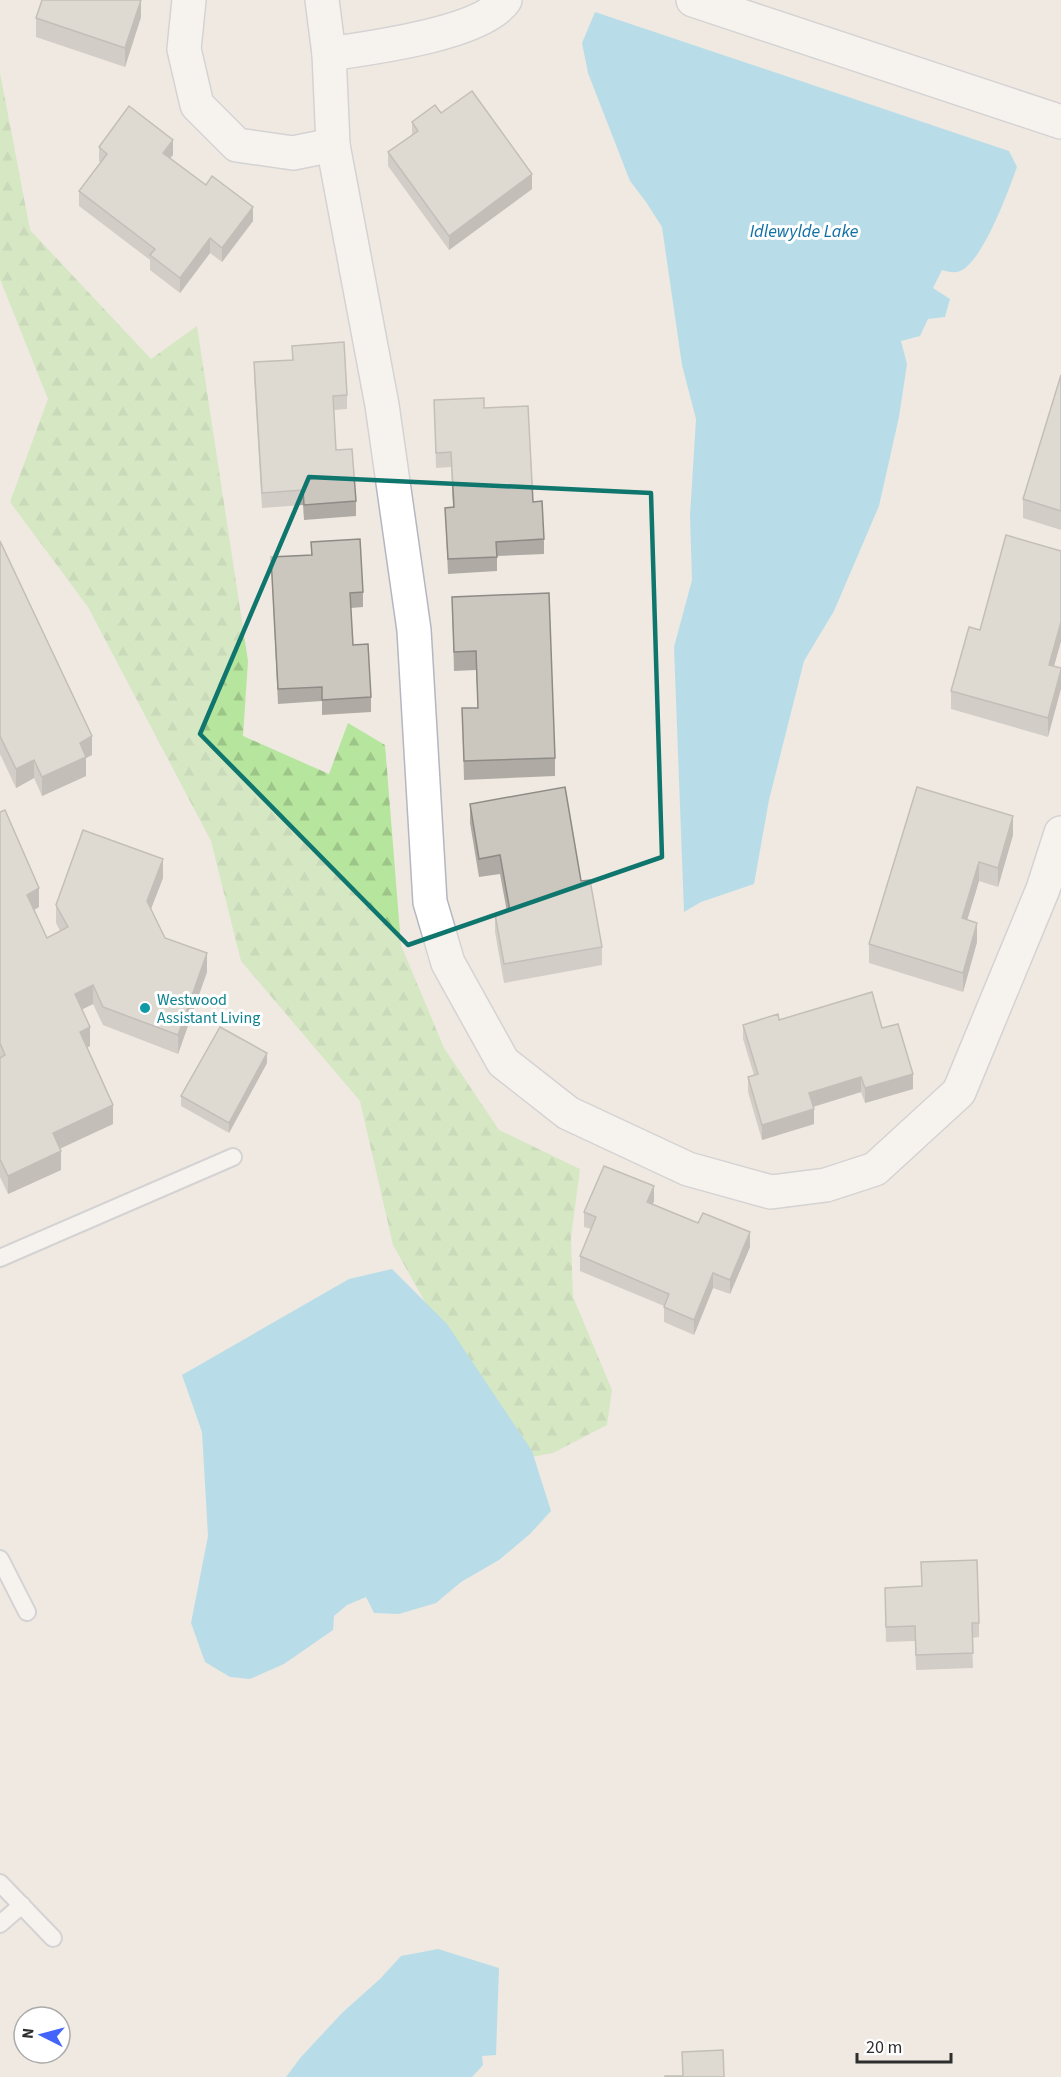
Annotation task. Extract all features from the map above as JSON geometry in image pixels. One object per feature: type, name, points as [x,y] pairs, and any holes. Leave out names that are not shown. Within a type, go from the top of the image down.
[{"type":"street","points":[[189,0],[184,49],[197,105],[237,145],[293,153],[333,145]]},
{"type":"street","points":[[322,0],[329,54],[333,145],[382,405],[414,630],[430,902],[448,963],[503,1062],[568,1113],[688,1169],[771,1192],[826,1185],[874,1169],[958,1092],[1043,889],[1061,833]]},
{"type":"street","points":[[329,54],[408,41],[478,21],[500,8],[505,0]]},
{"type":"street","points":[[693,0],[1061,122]]},
{"type":"lane","points":[[0,1258],[233,1157]]},
{"type":"lane","points":[[0,1559],[27,1612]]},
{"type":"lane","points":[[0,1883],[53,1938]]},
{"type":"lane","points":[[0,1924],[22,1905]]},
{"type":"highlighted area","points":[[309,477],[651,493],[662,857],[408,945],[200,734]]},
{"type":"green space","points":[[0,73],[30,230],[151,359],[197,326],[248,661],[243,736],[329,774],[348,723],[385,745],[401,945],[444,1048],[499,1130],[580,1169],[571,1238],[573,1297],[612,1390],[607,1425],[553,1453],[514,1460],[393,1245],[360,1101],[241,961],[211,841],[88,607],[10,502],[48,399],[0,279]]},
{"type":"water","name":"Idlewylde Lake","points":[[595,12],[1009,151],[1017,167],[993,226],[975,257],[966,267],[957,272],[942,270],[933,288],[950,299],[945,317],[928,319],[920,336],[901,341],[907,364],[899,417],[879,506],[834,611],[804,661],[769,800],[754,884],[701,902],[684,912],[674,647],[692,580],[690,516],[696,419],[682,365],[662,227],[630,181],[588,73],[582,43]]},
{"type":"water","points":[[392,1269],[447,1324],[532,1451],[551,1511],[530,1534],[499,1560],[461,1582],[436,1603],[399,1614],[374,1613],[366,1597],[347,1605],[334,1616],[333,1630],[284,1664],[250,1679],[230,1677],[205,1662],[191,1623],[208,1536],[202,1432],[182,1375],[349,1279]]},
{"type":"water","points":[[438,1949],[499,1968],[496,2055],[482,2056],[483,2065],[472,2077],[286,2077],[301,2057],[343,2012],[380,1979],[401,1956]]},
{"type":"building","points":[[42,0],[141,0],[125,48],[36,18]]},
{"type":"building","points":[[472,91],[532,174],[449,236],[388,152],[418,131],[412,122],[435,105],[441,113]]},
{"type":"building","points":[[129,106],[173,140],[163,153],[206,185],[212,176],[253,207],[222,248],[210,238],[180,278],[150,255],[155,249],[79,191],[107,154],[99,147]]},
{"type":"building","points":[[344,342],[347,395],[333,396],[336,450],[352,449],[356,501],[304,505],[303,490],[262,493],[254,362],[293,360],[292,346]]},
{"type":"building","points":[[1061,375],[1061,511],[1023,499]]},
{"type":"building","points":[[484,398],[484,408],[528,406],[533,502],[542,501],[544,539],[496,542],[497,557],[448,559],[445,508],[454,507],[451,452],[436,453],[434,400]]},
{"type":"building","points":[[1006,535],[1061,551],[1061,622],[1049,665],[1061,668],[1061,670],[1048,718],[951,691],[969,627],[980,630]]},
{"type":"building","points":[[360,539],[363,592],[350,593],[353,645],[368,644],[371,697],[322,700],[322,687],[278,689],[271,557],[312,555],[311,542]]},
{"type":"building","points":[[0,541],[92,736],[80,743],[86,757],[42,777],[34,760],[16,769],[0,736]]},
{"type":"building","points":[[549,593],[555,758],[464,761],[462,708],[478,708],[476,651],[454,652],[452,597]]},
{"type":"building","points":[[565,787],[581,881],[590,880],[602,947],[504,964],[495,914],[510,911],[500,855],[479,859],[470,804]]},
{"type":"building","points":[[917,787],[1013,816],[998,868],[979,862],[962,918],[977,923],[963,973],[869,944]]},
{"type":"building","name":"Westwood Assistant Living","points":[[5,810],[39,888],[27,895],[47,938],[68,927],[56,905],[83,830],[163,859],[147,901],[165,938],[207,953],[178,1035],[103,1007],[93,985],[75,994],[90,1027],[80,1032],[113,1105],[53,1133],[61,1151],[8,1176],[0,1159],[0,1058],[5,1055],[0,1043],[0,812]]},
{"type":"building","points":[[872,992],[882,1028],[898,1024],[913,1074],[865,1088],[861,1077],[809,1093],[814,1109],[762,1125],[748,1077],[758,1074],[743,1025],[778,1014],[779,1020]]},
{"type":"building","points":[[220,1027],[267,1053],[229,1123],[181,1096]]},
{"type":"building","points":[[604,1166],[654,1186],[647,1202],[698,1223],[703,1213],[750,1232],[730,1280],[713,1273],[694,1320],[664,1307],[669,1294],[580,1256],[596,1217],[584,1212]]},
{"type":"building","points":[[977,1560],[979,1623],[972,1623],[973,1653],[916,1655],[915,1626],[886,1627],[885,1588],[922,1586],[921,1562]]},
{"type":"building","points":[[723,2050],[724,2077],[665,2077],[683,2076],[682,2052]]},
{"type":"place","name":"Westwood Assistant Living","points":[[145,1008]]}]
